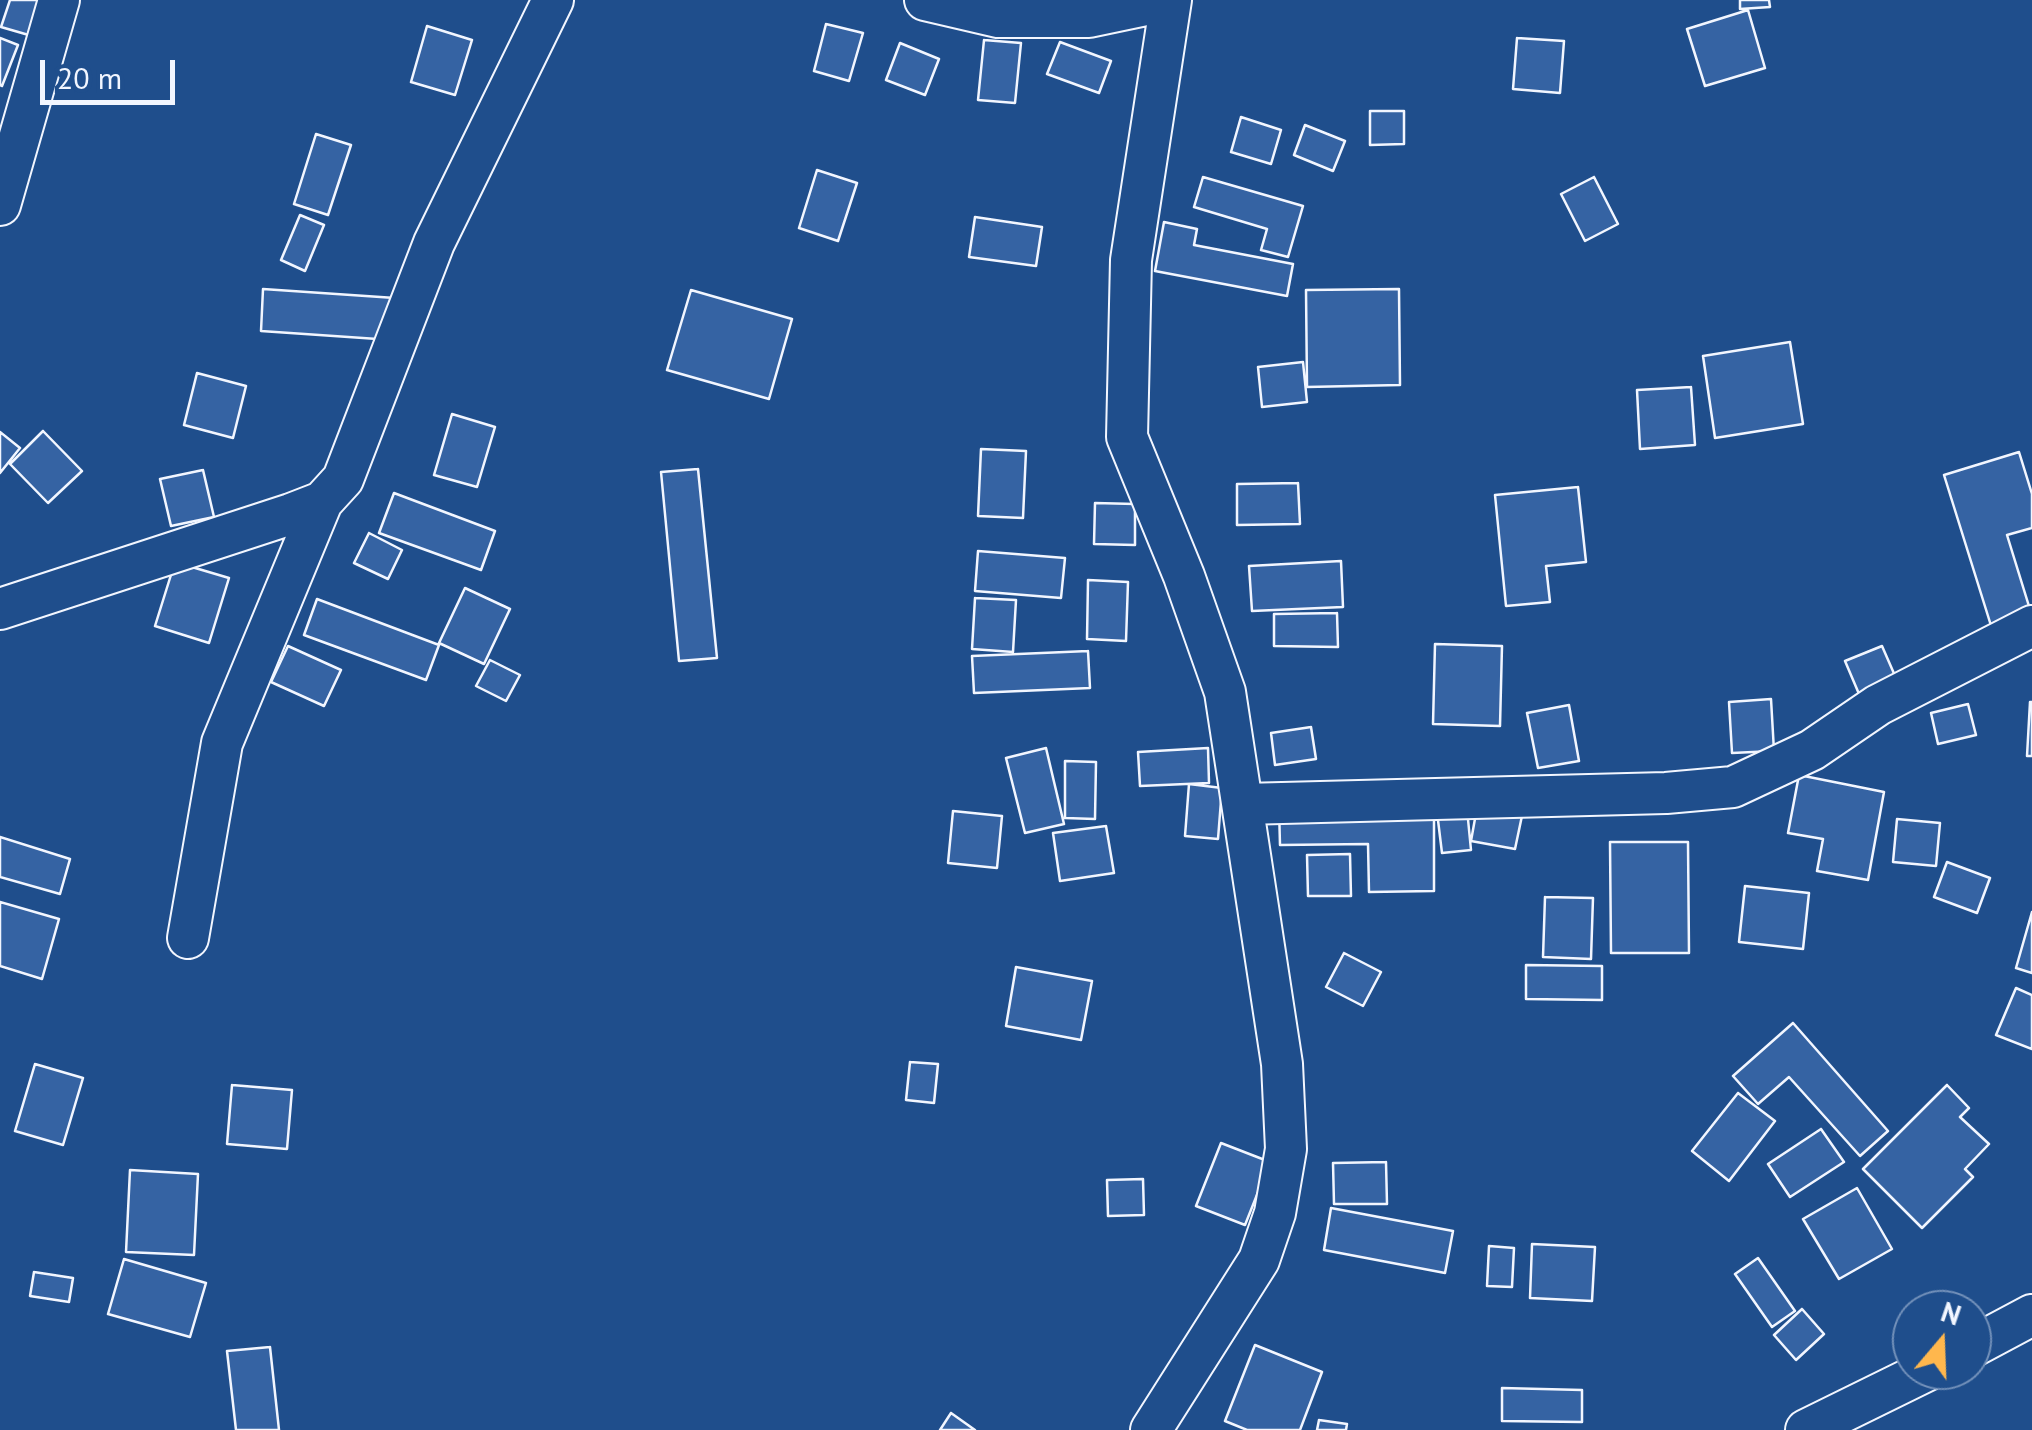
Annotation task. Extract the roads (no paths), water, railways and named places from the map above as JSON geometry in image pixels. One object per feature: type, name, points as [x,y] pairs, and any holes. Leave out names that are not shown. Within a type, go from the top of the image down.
[{"type":"street","points":[[0,204],[59,0]]},
{"type":"street","points":[[188,938],[222,743],[322,502],[343,479],[434,244],[553,0]]},
{"type":"street","points":[[926,0],[998,17],[1089,17],[1153,2],[1131,260],[1127,437],[1184,576],[1225,692],[1282,1064],[1286,1149],[1275,1214],[1259,1260],[1151,1430]]},
{"type":"street","points":[[0,609],[322,502]]},
{"type":"street","points":[[1244,804],[1666,794],[1734,787],[1812,750],[1878,705],[2032,626]]},
{"type":"street","points":[[1992,1337],[2032,1316]]},
{"type":"street","points":[[1806,1430],[1892,1388]]}]
